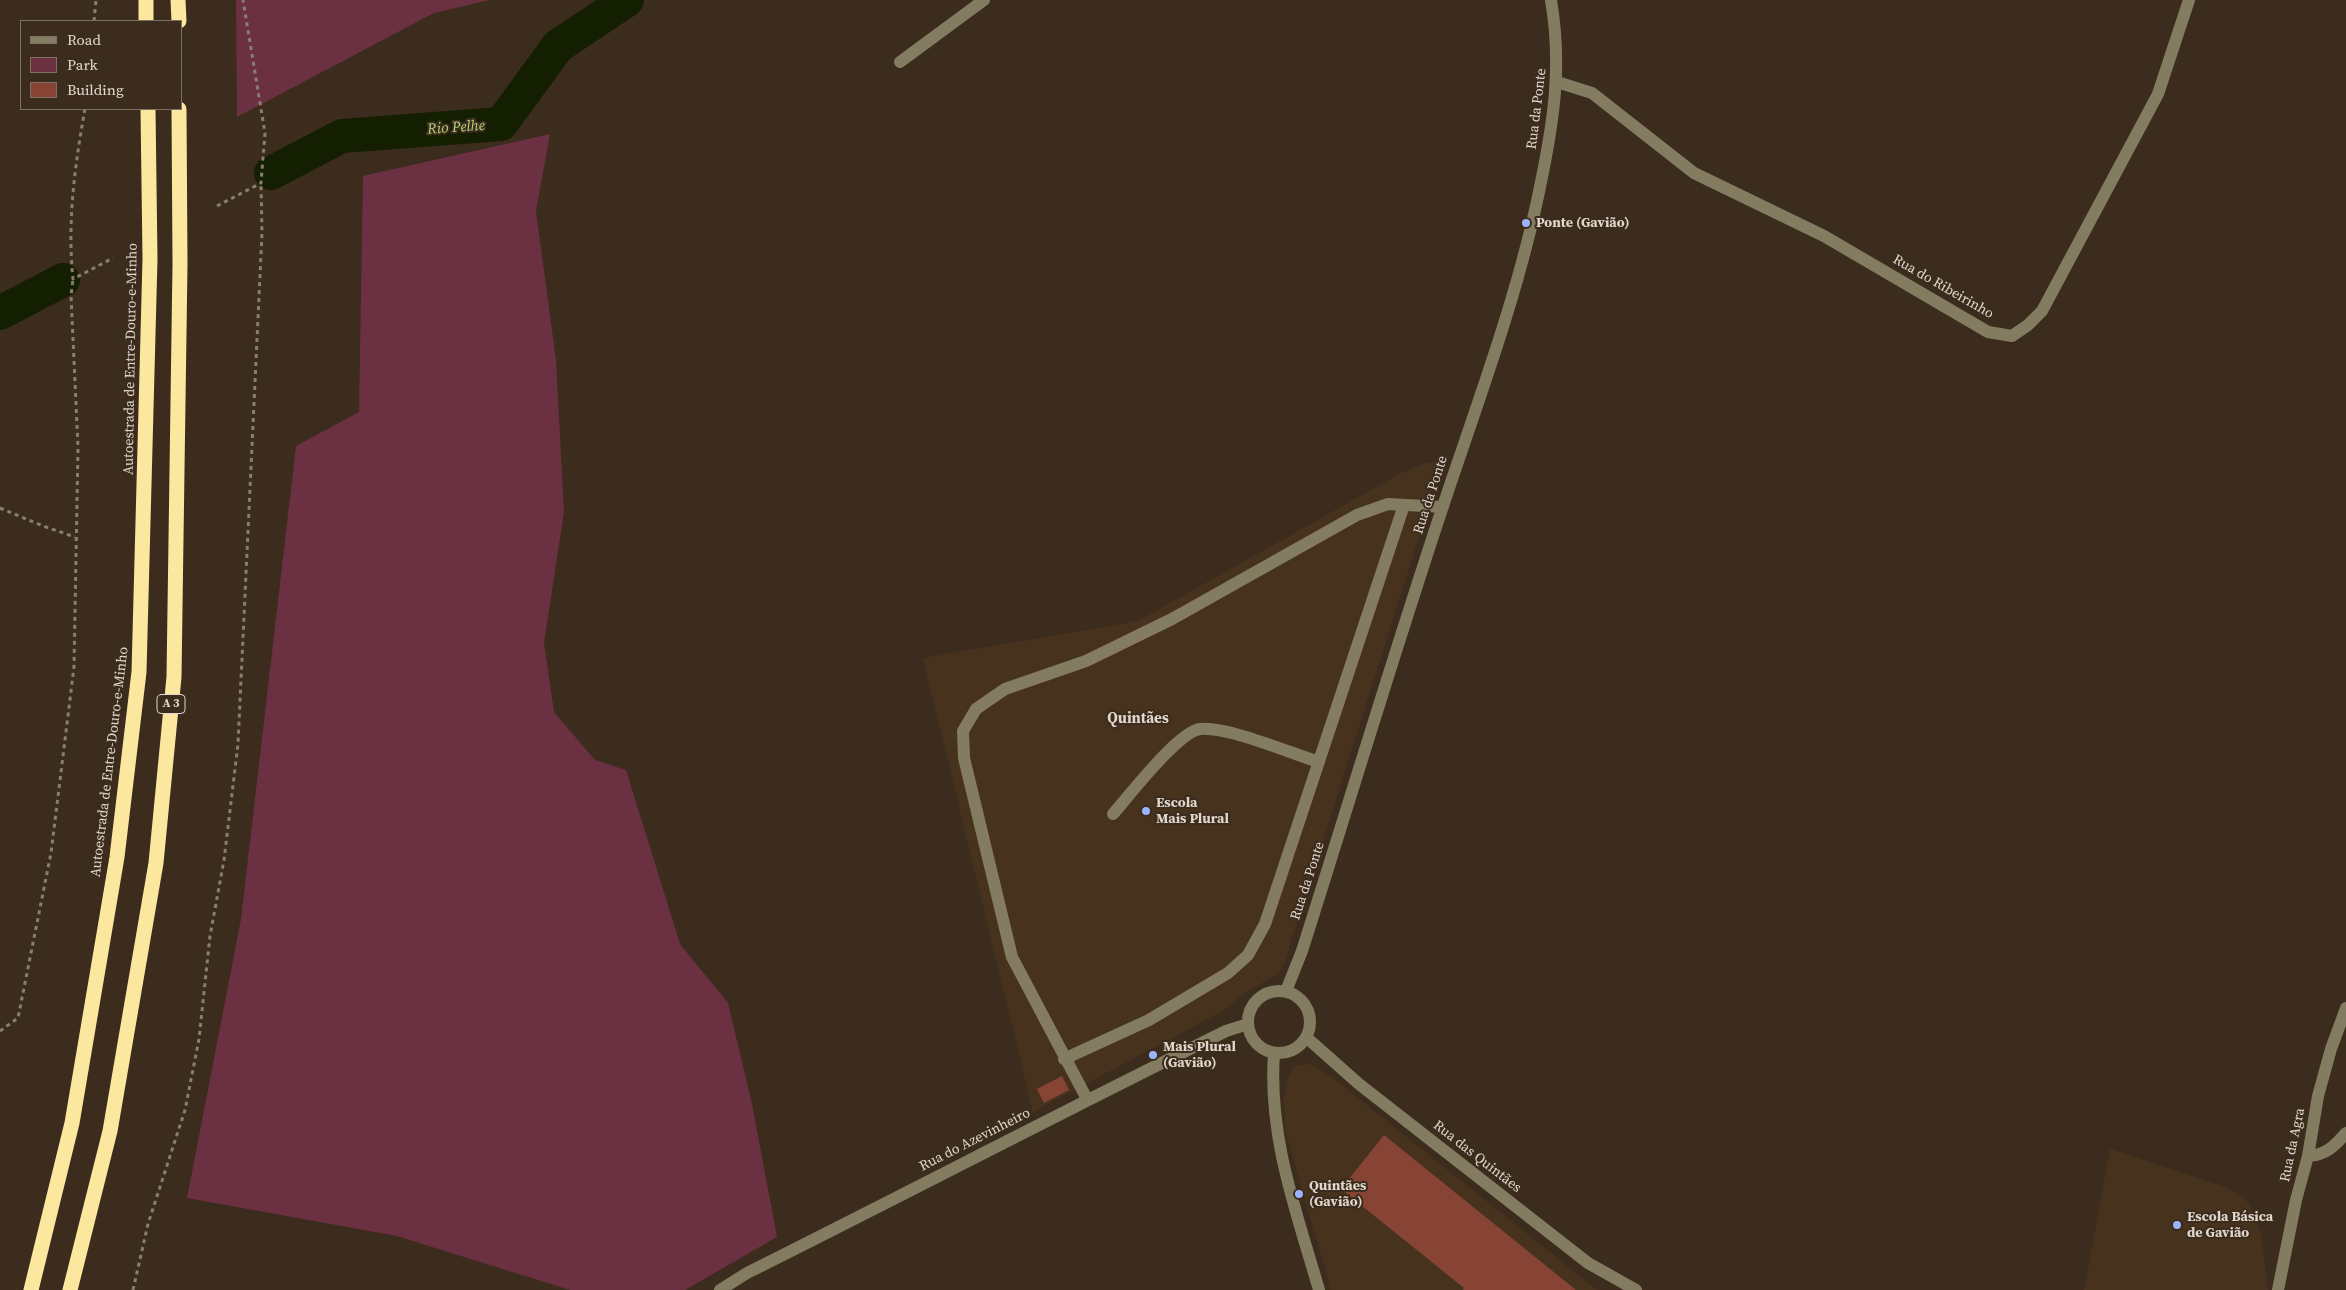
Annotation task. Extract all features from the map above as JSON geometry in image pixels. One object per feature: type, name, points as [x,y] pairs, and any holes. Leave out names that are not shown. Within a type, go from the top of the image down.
[{"type":"highway","points":[[146,0],[146,20]]},
{"type":"highway","points":[[178,0],[179,20]]},
{"type":"highway","name":"Autoestrada de Entre-Douro-e-Minho","points":[[31,1290],[72,1123],[116,857],[139,672],[150,259],[148,110]]},
{"type":"highway","name":"A 3","points":[[70,1290],[110,1131],[156,863],[173,687],[180,264],[179,110]]},
{"type":"street","points":[[900,62],[984,0]]},
{"type":"street","name":"Rua da Ponte","points":[[1286,991],[1302,951],[1442,507],[1512,302],[1527,248],[1553,124],[1557,82],[1556,30],[1551,0]]},
{"type":"street","name":"Rua do Ribeirinho","points":[[1557,82],[1592,93],[1694,173],[1824,236],[1988,332],[2012,336],[2028,325],[2042,311],[2153,103],[2189,0]]},
{"type":"street","points":[[1087,1099],[1064,1059],[1012,957],[964,758],[963,731],[976,708],[1005,689],[1086,661],[1172,619],[1357,515],[1388,504],[1442,507]]},
{"type":"street","points":[[1064,1059],[1149,1020],[1228,973],[1248,955],[1265,924],[1404,505]]},
{"type":"street","points":[[1113,814],[1178,740],[1198,729],[1222,730],[1319,762]]},
{"type":"street","points":[[1286,991],[1303,1001],[1308,1009],[1310,1028],[1306,1037],[1293,1050],[1274,1053],[1256,1043],[1250,1034],[1248,1024],[1251,1008],[1256,1001],[1270,992],[1286,991]]},
{"type":"street","name":"Rua da Agra","points":[[2278,1290],[2294,1208],[2308,1156],[2324,1070],[2346,1008]]},
{"type":"street","name":"Rua do Azevinheiro","points":[[720,1290],[747,1273],[1087,1099],[1226,1031],[1248,1024]]},
{"type":"street","name":"Rua das Quintães","points":[[1306,1037],[1359,1084],[1588,1263],[1636,1290]]},
{"type":"street","points":[[1274,1053],[1272,1080],[1274,1120],[1286,1175],[1319,1290]]},
{"type":"street","points":[[2308,1156],[2322,1154],[2330,1150],[2346,1133]]},
{"type":"path","points":[[94,20],[96,0]]},
{"type":"path","points":[[133,1290],[148,1224],[185,1110],[199,1039],[210,936],[224,860],[238,744],[262,232],[261,183],[265,133],[243,0]]},
{"type":"path","points":[[0,1031],[18,1018],[51,853],[74,667],[78,447],[71,296],[73,279],[70,251],[76,163],[85,110]]},
{"type":"path","points":[[217,206],[261,183]]},
{"type":"path","points":[[73,279],[113,258]]},
{"type":"path","points":[[0,508],[75,537]]},
{"type":"shaded area","name":"Escola Mais Plural","points":[[1443,461],[1284,964],[1279,973],[1242,995],[1221,1012],[1033,1112],[923,658],[1138,621],[1403,472],[1426,463]]},
{"type":"shaded area","points":[[1311,1064],[1333,1078],[1597,1290],[1331,1290],[1285,1130],[1284,1095],[1288,1076],[1295,1066]]},
{"type":"shaded area","name":"Escola Básica de Gavião","points":[[2110,1149],[2227,1188],[2241,1195],[2250,1205],[2261,1234],[2268,1290],[2084,1290]]},
{"type":"green space","points":[[236,0],[490,0],[434,13],[237,117]]},
{"type":"green space","points":[[550,134],[536,211],[556,360],[564,512],[544,643],[554,712],[595,760],[626,770],[680,944],[728,1003],[752,1104],[777,1237],[685,1290],[570,1290],[397,1236],[187,1198],[241,919],[296,446],[359,412],[363,176]]},
{"type":"building","points":[[1062,1076],[1069,1090],[1044,1103],[1037,1089]]},
{"type":"building","points":[[1384,1135],[1576,1290],[1463,1290],[1464,1288],[1341,1189]]},
{"type":"waterway","name":"Rio Pelhe","points":[[271,173],[342,136],[501,124],[558,46],[627,0]]},
{"type":"waterway","name":"Rio Pelhe","points":[[0,313],[63,280]]},
{"type":"place","name":"Ponte (Gavião)","points":[[1526,223]]},
{"type":"place","name":"Escola Mais Plural","points":[[1146,811]]},
{"type":"place","name":"Mais Plural (Gavião)","points":[[1153,1055]]},
{"type":"place","name":"Quintães (Gavião)","points":[[1299,1194]]},
{"type":"place","name":"Escola Básica de Gavião","points":[[2177,1225]]},
{"type":"district","name":"Quintães","points":[[1138,719]]}]
